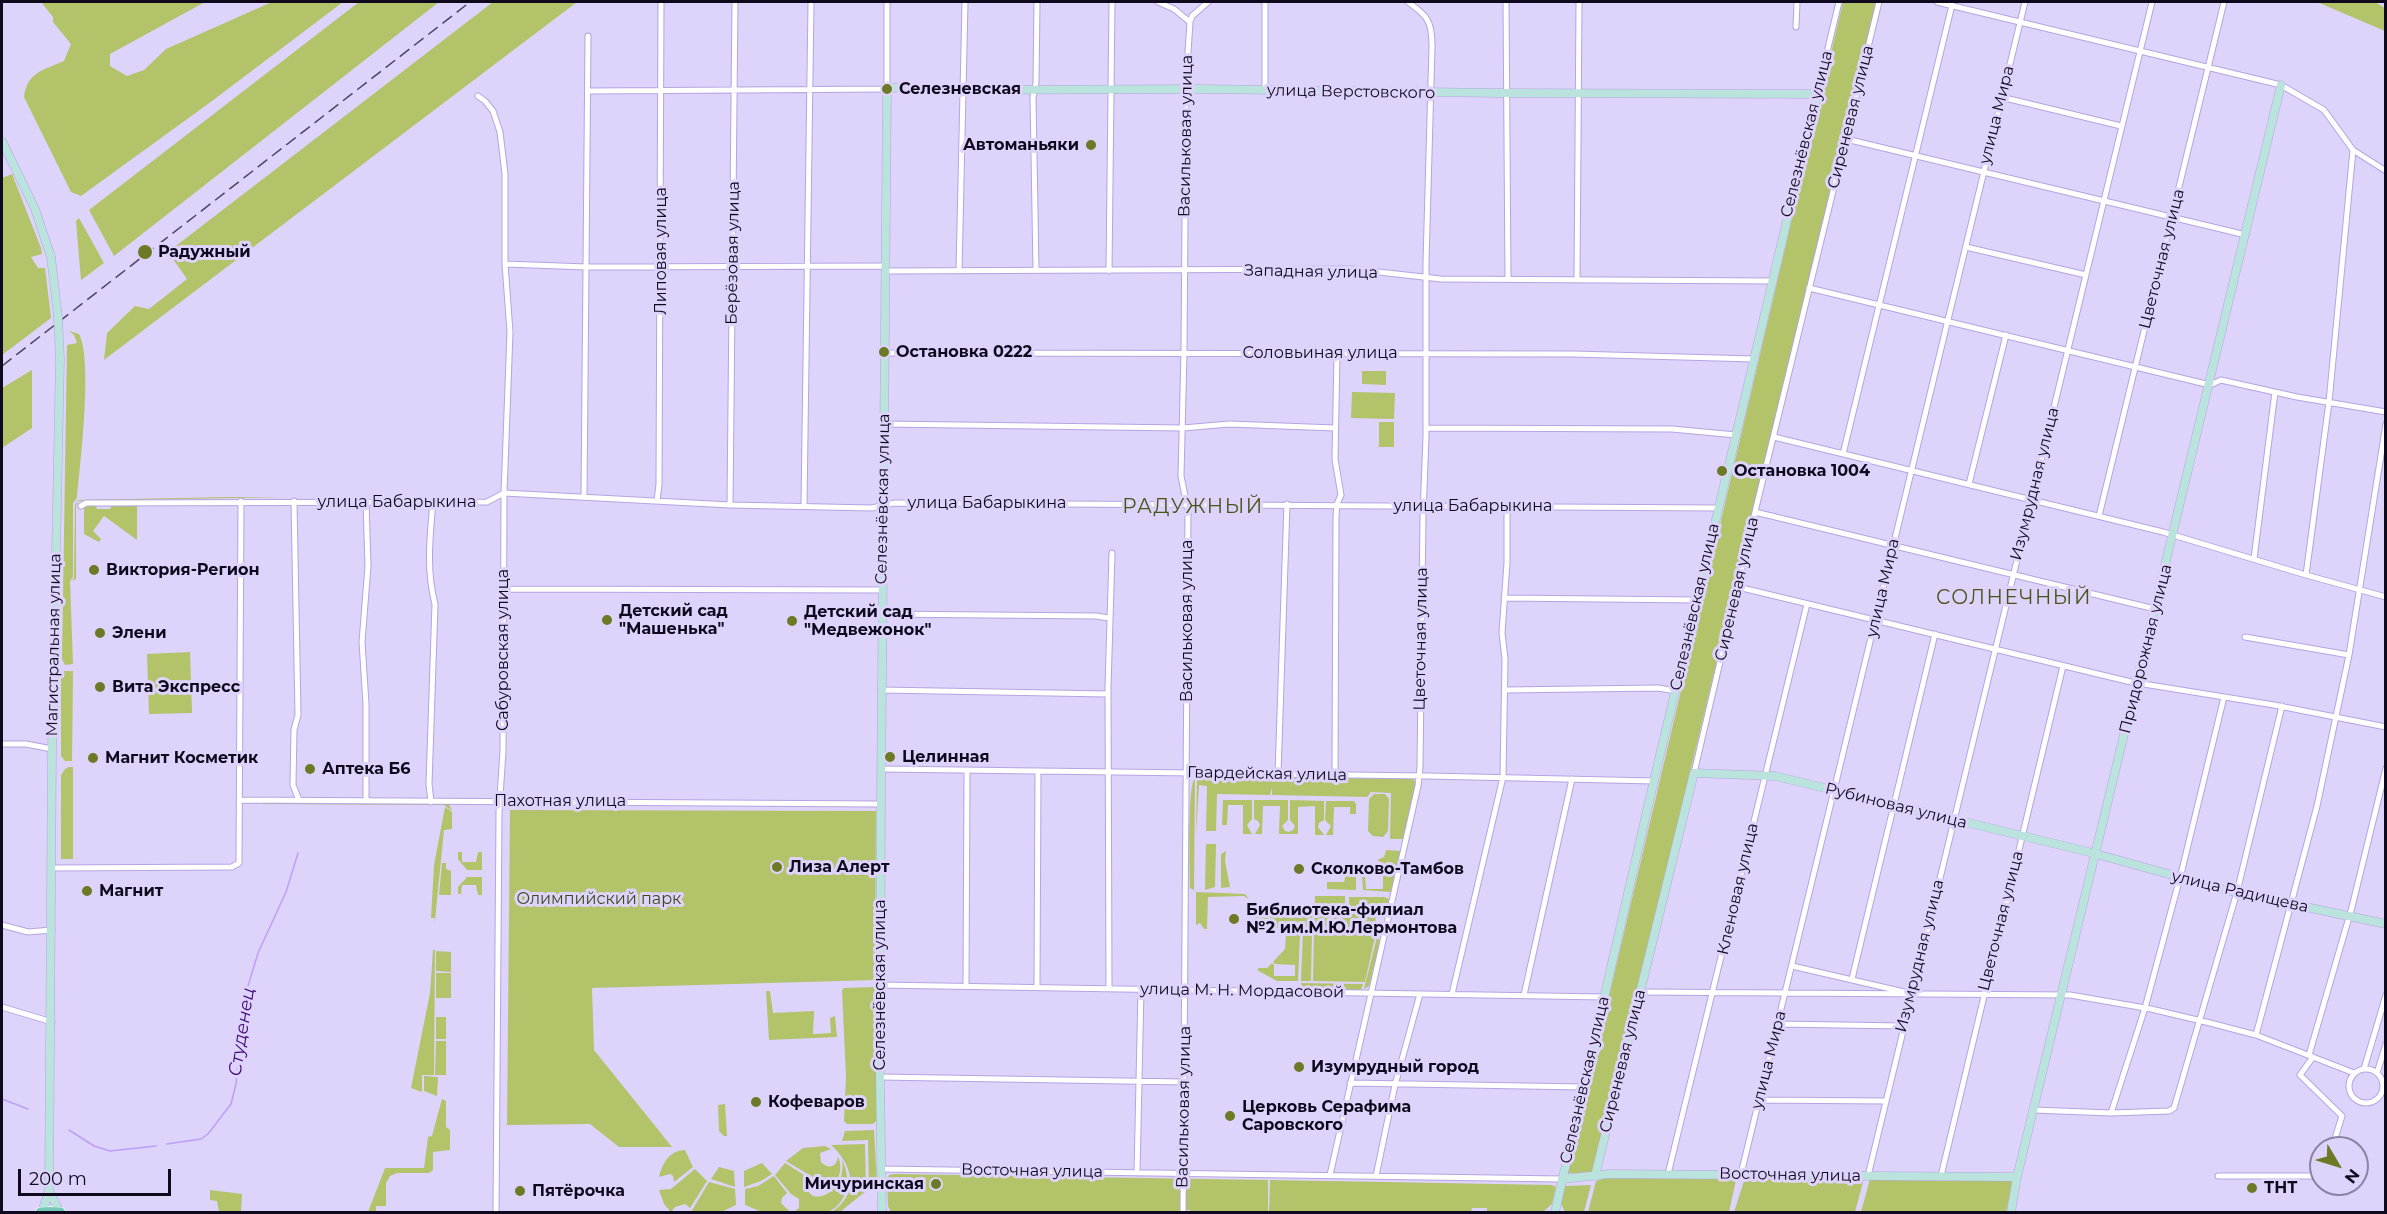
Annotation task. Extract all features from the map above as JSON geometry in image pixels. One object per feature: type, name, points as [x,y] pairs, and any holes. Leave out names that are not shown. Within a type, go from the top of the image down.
[{"type":"main road","points":[[41,1212],[60,1212]]},
{"type":"street","name":"Липовая улица","points":[[657,501],[661,267],[661,2]]},
{"type":"street","name":"Берёзовая улица","points":[[730,505],[735,2]]},
{"type":"street","points":[[804,506],[804,349],[808,266],[811,2]]},
{"type":"street","name":"Селезнёвская улица","points":[[882,1212],[880,804],[887,2]]},
{"type":"street","points":[[959,271],[965,2]]},
{"type":"street","points":[[1036,270],[1033,97],[1037,2]]},
{"type":"street","points":[[1109,271],[1112,2]]},
{"type":"street","points":[[1158,2],[1174,9],[1190,22],[1192,16],[1208,2]]},
{"type":"street","points":[[1264,91],[1265,2]]},
{"type":"street","points":[[1408,2],[1425,14],[1432,31],[1430,92]]},
{"type":"street","points":[[1506,2],[1508,279]]},
{"type":"street","points":[[1577,280],[1579,2]]},
{"type":"street","points":[[1796,27],[1797,2]]},
{"type":"street","name":"Селезнёвская улица","points":[[1555,1212],[1718,508],[1839,2]]},
{"type":"street","name":"Сиреневая улица","points":[[1595,1176],[1880,2]]},
{"type":"street","points":[[1937,2],[2281,85],[2324,110],[2354,150],[2385,171]]},
{"type":"street","name":"улица Мира","points":[[1741,1174],[2025,2]]},
{"type":"street","name":"Изумрудная улица","points":[[1868,1176],[2152,2]]},
{"type":"street","name":"Цветочная улица","points":[[2099,516],[2224,2]]},
{"type":"street","points":[[1843,454],[1952,5]]},
{"type":"street","name":"Васильковая улица","points":[[1183,1212],[1188,505],[1181,476],[1185,352],[1186,89],[1190,22]]},
{"type":"street","points":[[584,497],[588,36]]},
{"type":"street","name":"Придорожная улица","points":[[2012,1212],[2017,1177],[2097,854],[2281,85]]},
{"type":"street","name":"улица Верстовского","points":[[886,89],[900,87],[963,90],[1186,89],[1817,94]]},
{"type":"street","points":[[588,91],[886,89]]},
{"type":"street","name":"Цветочная улица","points":[[1330,1175],[1419,776],[1430,92]]},
{"type":"street","name":"Сабуровская улица","points":[[478,96],[485,100],[493,111],[500,132],[505,174],[505,264],[510,333],[504,493],[503,750],[499,801],[496,1212]]},
{"type":"street","points":[[2001,97],[2121,126]]},
{"type":"street","points":[[1846,139],[2246,235]]},
{"type":"street","name":"Магистральная улица","points":[[2,141],[35,209],[51,256],[60,360],[52,749],[52,1022],[49,1191]]},
{"type":"street","points":[[2306,575],[2329,402],[2354,150]]},
{"type":"street","points":[[1966,247],[2086,275]]},
{"type":"street","name":"Западная улица","points":[[505,264],[587,267],[808,266],[959,271],[1352,269],[1426,278],[1772,281]]},
{"type":"street","points":[[1809,288],[2210,385],[2220,380],[2385,412]]},
{"type":"street","points":[[1969,484],[2006,335]]},
{"type":"street","name":"Соловьиная улица","points":[[885,353],[1185,352],[1754,358]]},
{"type":"street","points":[[1335,775],[1337,504],[1341,495],[1335,459],[1337,353]]},
{"type":"street","points":[[2254,559],[2275,392]]},
{"type":"street","points":[[2256,1035],[2292,904],[2336,717],[2360,591],[2385,423]]},
{"type":"street","points":[[884,424],[1183,428],[1230,424],[1335,428]]},
{"type":"street","points":[[1426,428],[1672,429],[1736,435]]},
{"type":"street","points":[[1774,437],[2174,535],[2360,591],[2385,596]]},
{"type":"street","name":"улица Бабарыкина","points":[[81,507],[86,503],[241,501],[487,502],[504,493],[730,505],[872,508],[894,503],[1718,508]]},
{"type":"street","points":[[52,868],[232,867],[237,865],[240,800],[241,501]]},
{"type":"street","points":[[294,501],[298,716],[294,730],[293,785],[299,800]]},
{"type":"street","points":[[366,502],[368,566],[362,642],[366,704],[366,801]]},
{"type":"street","points":[[431,802],[429,784],[435,604],[430,587],[430,535],[433,502]]},
{"type":"street","points":[[1278,774],[1287,504]]},
{"type":"street","points":[[1452,994],[1503,777],[1505,690],[1502,633],[1507,563],[1507,506]]},
{"type":"street","points":[[1755,512],[2156,609]]},
{"type":"street","points":[[1109,988],[1108,694],[1112,553]]},
{"type":"street","points":[[1738,587],[2138,683],[2282,706],[2385,727]]},
{"type":"street","points":[[503,589],[882,590]]},
{"type":"street","points":[[1504,598],[1697,600]]},
{"type":"street","name":"Кленовая улица","points":[[1668,1174],[1807,604]]},
{"type":"street","points":[[882,614],[1109,618]]},
{"type":"street","points":[[1852,979],[1935,634]]},
{"type":"street","points":[[2245,637],[2349,655]]},
{"type":"street","name":"Цветочная улица","points":[[1941,1176],[2063,666]]},
{"type":"street","points":[[1505,690],[1658,688],[1676,691]]},
{"type":"street","points":[[881,690],[1108,694]]},
{"type":"street","points":[[2111,1113],[2145,1008],[2180,878],[2224,697]]},
{"type":"street","points":[[2034,1110],[2111,1113],[2169,1111],[2174,1107],[2237,892],[2282,706]]},
{"type":"street","points":[[2,744],[26,744],[52,749]]},
{"type":"street","points":[[2336,1136],[2342,1116],[2300,1075],[2311,1056],[2350,916],[2385,768]]},
{"type":"street","name":"Гвардейская улица","points":[[881,769],[1654,781]]},
{"type":"street","points":[[966,985],[967,770]]},
{"type":"street","points":[[1037,987],[1038,771]]},
{"type":"street","name":"Рубиновая улица","points":[[1694,773],[1765,775],[2097,854]]},
{"type":"street","points":[[1524,995],[1572,779]]},
{"type":"street","name":"Пахотная улица","points":[[240,800],[880,804]]},
{"type":"street","name":"улица Радищева","points":[[2097,854],[2237,892],[2385,924]]},
{"type":"street","points":[[2,926],[28,932],[52,930]]},
{"type":"street","points":[[1791,966],[1911,993]]},
{"type":"street","name":"улица М. Н. Мордасовой","points":[[880,985],[1604,997]]},
{"type":"street","points":[[1137,1173],[1142,989]]},
{"type":"street","points":[[1640,992],[2062,995],[2145,1008],[2256,1035],[2354,1073]]},
{"type":"street","points":[[1376,1176],[1395,1084],[1420,994]]},
{"type":"street","points":[[2364,1069],[2385,995]]},
{"type":"street","points":[[2,1007],[52,1022]]},
{"type":"street","points":[[1778,1024],[1903,1026]]},
{"type":"street","points":[[2377,1073],[2364,1069],[2354,1073],[2350,1078],[2350,1094],[2358,1102],[2375,1101],[2384,1087],[2377,1073],[2385,1044]]},
{"type":"street","points":[[880,1077],[1184,1082]]},
{"type":"street","points":[[1350,1083],[1583,1088]]},
{"type":"street","points":[[1759,1100],[1885,1101]]},
{"type":"street","name":"Восточная улица","points":[[880,1169],[1562,1179],[1609,1174],[2017,1177]]},
{"type":"street","points":[[2218,1176],[2309,1176]]},
{"type":"street","points":[[41,1212],[49,1191]]},
{"type":"street","points":[[49,1191],[60,1212]]},
{"type":"green space","points":[[41,2],[205,2],[110,54],[110,66],[127,76],[144,70],[166,49],[272,2],[343,2],[81,196],[71,192],[24,97],[33,77],[64,61],[71,44],[53,22],[53,17]]},
{"type":"green space","points":[[359,2],[439,2],[114,256],[89,210]]},
{"type":"green space","points":[[493,2],[577,2],[104,360],[107,333],[135,306],[149,309],[187,279],[168,252]]},
{"type":"green space","points":[[1843,2],[1876,2],[1593,1174],[1568,1173],[1595,1055],[1600,1052],[1602,1043],[1599,1039]]},
{"type":"green space","points":[[2317,2],[2375,2],[2385,8],[2385,31]]},
{"type":"green space","points":[[12,174],[41,248],[42,254],[31,257],[38,268],[45,268],[51,318],[2,355],[2,178]]},
{"type":"green space","points":[[79,218],[104,263],[81,280],[76,221]]},
{"type":"green space","points":[[69,331],[79,334],[83,347],[85,389],[77,498],[73,503],[73,577],[70,581],[73,664],[65,665],[62,659],[67,345],[77,343],[74,335]]},
{"type":"green space","points":[[32,370],[32,428],[2,448],[2,388]]},
{"type":"green space","points":[[1362,371],[1386,371],[1386,385],[1362,384]]},
{"type":"green space","points":[[1352,392],[1395,393],[1394,419],[1351,418]]},
{"type":"green space","points":[[1379,422],[1394,422],[1394,447],[1379,447]]},
{"type":"green space","points":[[286,497],[78,501],[76,506],[76,579],[71,581],[74,578],[75,505],[78,500]]},
{"type":"green space","points":[[95,505],[97,509],[110,509],[112,505],[137,506],[137,540],[104,516],[93,531],[101,539],[99,542],[84,534],[84,507]]},
{"type":"green space","points":[[190,652],[192,713],[149,714],[147,654]]},
{"type":"green space","points":[[64,671],[73,671],[72,761],[65,761],[61,756],[61,675]]},
{"type":"green space","points":[[69,767],[73,767],[73,859],[61,859],[61,775]]},
{"type":"green space","points":[[1197,776],[1413,779],[1416,783],[1404,839],[1390,839],[1391,793],[1371,792],[1367,797],[1272,795],[1272,788],[1270,795],[1217,794],[1216,831],[1206,831],[1207,786],[1199,785],[1196,837]]},
{"type":"green space","points":[[1195,777],[1194,890],[1190,888],[1190,830],[1192,784]]},
{"type":"green space","points":[[1374,794],[1385,794],[1389,799],[1388,831],[1383,837],[1373,836],[1368,831],[1369,799]]},
{"type":"green space","points":[[1223,800],[1252,800],[1252,819],[1247,825],[1252,834],[1243,834],[1243,805],[1228,805],[1227,825],[1222,825]]},
{"type":"green space","points":[[1254,800],[1288,800],[1288,820],[1282,826],[1285,831],[1289,832],[1295,826],[1290,820],[1290,800],[1324,801],[1324,820],[1319,823],[1318,827],[1324,835],[1315,835],[1315,806],[1298,807],[1298,834],[1279,834],[1280,806],[1263,806],[1262,834],[1255,834],[1260,825],[1254,819]]},
{"type":"green space","points":[[1326,801],[1354,801],[1356,804],[1356,814],[1350,814],[1350,807],[1334,807],[1333,835],[1326,835],[1331,826],[1325,820]]},
{"type":"green space","points":[[261,804],[449,804],[452,811],[444,805]]},
{"type":"green space","points":[[445,807],[452,812],[452,829],[444,830],[435,920],[434,922],[435,918],[431,918],[434,865]]},
{"type":"green space","name":"Олимпийский парк","points":[[510,810],[876,811],[875,980],[592,988],[594,1050],[672,1147],[619,1147],[590,1124],[507,1125]]},
{"type":"green space","points":[[1206,844],[1216,844],[1215,887],[1205,890]]},
{"type":"green space","points":[[1386,850],[1401,851],[1391,892],[1363,890],[1362,876],[1365,876],[1366,889],[1383,889],[1383,863],[1377,860],[1384,857]]},
{"type":"green space","points":[[1226,851],[1225,861],[1230,887],[1221,888],[1221,854]]},
{"type":"green space","points":[[458,852],[462,852],[462,862],[476,862],[478,852],[482,852],[482,870],[467,870],[458,859]]},
{"type":"green space","points":[[442,863],[446,863],[446,869],[451,871],[451,895],[439,895]]},
{"type":"green space","points":[[1347,869],[1356,870],[1356,890],[1327,889],[1327,882],[1344,882]]},
{"type":"green space","points":[[467,877],[482,877],[482,895],[478,895],[476,885],[462,885],[461,894],[458,894],[458,887]]},
{"type":"green space","points":[[1196,892],[1245,894],[1249,899],[1244,896],[1208,897],[1207,929],[1204,929],[1200,923],[1196,925]]},
{"type":"green space","points":[[1315,896],[1345,896],[1345,906],[1349,906],[1349,897],[1389,899],[1385,913],[1377,913],[1376,907],[1375,937],[1365,982],[1313,981],[1314,930],[1317,932],[1318,930],[1332,930],[1314,929]]},
{"type":"green space","points":[[1311,905],[1313,905],[1312,929],[1254,927],[1254,908],[1261,907],[1262,911],[1311,911]]},
{"type":"green space","points":[[1303,930],[1312,930],[1311,981],[1301,981]]},
{"type":"green space","points":[[1286,934],[1299,934],[1300,936],[1298,981],[1277,981],[1257,970],[1267,968],[1272,963],[1274,976],[1295,976],[1295,965],[1273,962],[1285,949]]},
{"type":"green space","points":[[1377,937],[1380,941],[1369,986],[1364,989]]},
{"type":"green space","points":[[433,950],[435,950],[434,1075],[422,1075],[422,1092],[411,1088],[430,993]]},
{"type":"green space","points":[[436,951],[451,952],[451,972],[436,971]]},
{"type":"green space","points":[[436,973],[451,973],[451,998],[436,998]]},
{"type":"green space","points":[[1301,983],[1363,984],[1361,990],[1303,989]]},
{"type":"green space","points":[[874,987],[876,993],[874,1031],[876,1038],[876,1121],[873,1124],[847,1124],[844,1121],[846,1077],[842,990],[844,988]]},
{"type":"green space","points":[[766,991],[770,991],[773,1013],[814,1011],[813,1034],[831,1033],[830,1018],[835,1016],[837,1037],[769,1040]]},
{"type":"green space","points":[[436,1017],[446,1017],[446,1039],[436,1039]]},
{"type":"green space","points":[[436,1041],[446,1041],[446,1075],[435,1075]]},
{"type":"green space","points":[[424,1076],[438,1077],[437,1096],[424,1091]]},
{"type":"green space","points":[[442,1099],[446,1101],[446,1127],[450,1130],[450,1150],[433,1152],[433,1170],[429,1173],[397,1173],[390,1176],[386,1183],[386,1206],[376,1206],[376,1212],[368,1212],[385,1168],[424,1168],[428,1137],[432,1136]]},
{"type":"green space","points":[[725,1104],[727,1136],[719,1131],[718,1105]]},
{"type":"green space","points":[[874,1130],[877,1182],[869,1189],[868,1140],[842,1141],[845,1131]]},
{"type":"green space","points":[[865,1144],[866,1191],[840,1212],[832,1212],[847,1196],[850,1179],[844,1161],[831,1145]]},
{"type":"green space","points":[[825,1146],[831,1149],[820,1153],[821,1162],[830,1167],[836,1163],[838,1156],[840,1172],[833,1185],[825,1192],[821,1182],[786,1161],[803,1148]]},
{"type":"green space","points":[[685,1150],[693,1167],[674,1182],[670,1174],[659,1177],[667,1158]]},
{"type":"green space","points":[[842,1160],[847,1174],[846,1189],[835,1208],[828,1212],[794,1212],[799,1208],[799,1199],[791,1194],[775,1175],[785,1163],[812,1180],[807,1183],[808,1191],[812,1196],[819,1197],[833,1189],[839,1182]]},
{"type":"green space","points":[[762,1163],[772,1174],[744,1187],[744,1171]]},
{"type":"green space","points":[[719,1167],[734,1171],[735,1187],[711,1179]]},
{"type":"green space","points":[[695,1169],[707,1181],[690,1208],[685,1204],[675,1207],[671,1212],[664,1204],[659,1190],[671,1189]]},
{"type":"green space","points":[[889,1175],[1268,1180],[1268,1212],[1195,1212],[1185,1209],[1175,1212],[891,1212],[888,1206],[887,1179]]},
{"type":"green space","points":[[774,1176],[787,1193],[781,1203],[790,1212],[762,1212],[745,1205],[745,1189],[758,1186]]},
{"type":"green space","points":[[1609,1177],[1734,1178],[1736,1180],[1729,1212],[1588,1212],[1596,1181]]},
{"type":"green space","points":[[1745,1178],[1861,1179],[1863,1182],[1855,1212],[1734,1212]]},
{"type":"green space","points":[[1870,1179],[2011,1181],[2013,1183],[2006,1212],[1861,1212]]},
{"type":"green space","points":[[1270,1180],[1552,1185],[1556,1187],[1552,1204],[1543,1212],[1487,1212],[1487,1208],[1472,1208],[1471,1212],[1269,1212]]},
{"type":"green space","points":[[709,1182],[735,1189],[736,1205],[721,1212],[691,1212]]},
{"type":"green space","points":[[1591,1185],[1584,1212],[1565,1212],[1561,1204],[1565,1186]]},
{"type":"green space","points":[[210,1190],[242,1194],[241,1212],[219,1212],[217,1201],[210,1200]]},
{"type":"waterway","name":"Студенец","points":[[167,1144],[201,1139],[208,1134],[231,1104],[236,1084],[243,1006],[248,986],[258,953],[286,892],[298,853]]},
{"type":"waterway","name":"Студенец","points":[[2,1099],[28,1109]]},
{"type":"waterway","name":"Студенец","points":[[69,1130],[94,1146],[110,1151],[156,1146]]},
{"type":"railway","points":[[2,366],[470,2]]},
{"type":"place","name":"Селезневская","points":[[887,89]]},
{"type":"place","name":"Автоманьяки","points":[[1091,145]]},
{"type":"place","name":"Радужный","points":[[145,252]]},
{"type":"place","name":"Остановка 0222","points":[[884,352]]},
{"type":"place","name":"Остановка 1004","points":[[1722,471]]},
{"type":"place","name":"Виктория-Регион","points":[[94,570]]},
{"type":"place","name":"Детский сад \"Машенька\"","points":[[607,620]]},
{"type":"place","name":"Детский сад \"Медвежонок\"","points":[[792,621]]},
{"type":"place","name":"Элени","points":[[100,633]]},
{"type":"place","name":"Вита Экспресс","points":[[100,687]]},
{"type":"place","name":"Целинная","points":[[890,757]]},
{"type":"place","name":"Магнит Косметик","points":[[93,758]]},
{"type":"place","name":"Аптека Б6","points":[[310,769]]},
{"type":"place","name":"Лиза Алерт","points":[[777,867]]},
{"type":"place","name":"Сколково-Тамбов","points":[[1299,869]]},
{"type":"place","name":"Магнит","points":[[87,891]]},
{"type":"place","name":"Библиотека-филиал №2 им.М.Ю.Лермонтова","points":[[1234,919]]},
{"type":"place","name":"Изумрудный город","points":[[1299,1067]]},
{"type":"place","name":"Кофеваров","points":[[756,1102]]},
{"type":"place","name":"Церковь Серафима Саровского","points":[[1230,1116]]},
{"type":"place","name":"Мичуринская","points":[[936,1184]]},
{"type":"place","name":"ТНТ","points":[[2252,1188]]},
{"type":"place","name":"Пятёрочка","points":[[520,1191]]},
{"type":"district","name":"РАДУЖНЫЙ","points":[[1193,507]]},
{"type":"district","name":"СОЛНЕЧНЫЙ","points":[[2014,598]]}]
